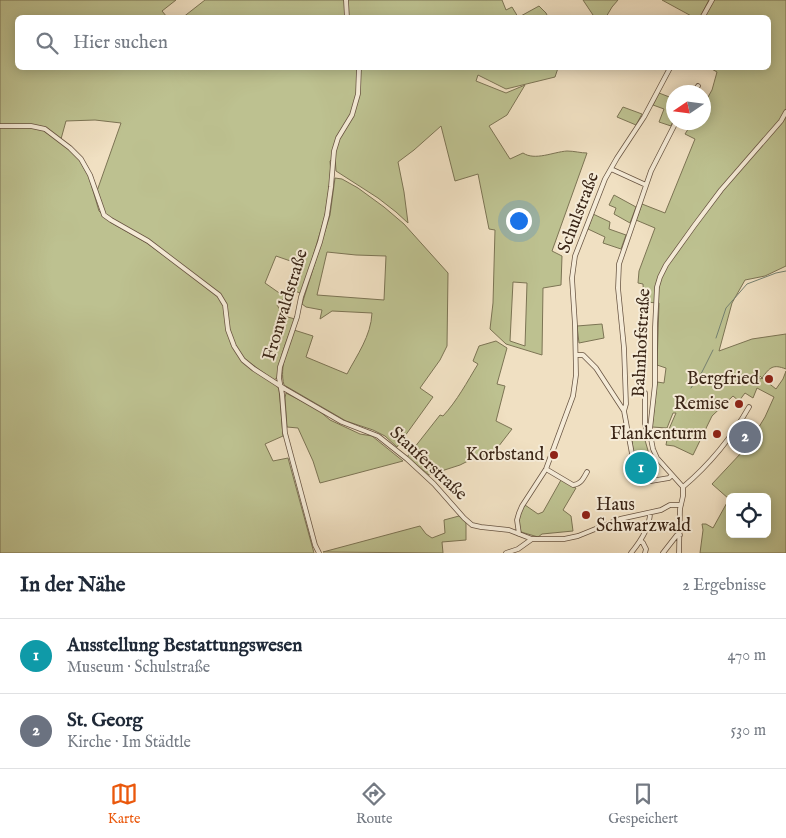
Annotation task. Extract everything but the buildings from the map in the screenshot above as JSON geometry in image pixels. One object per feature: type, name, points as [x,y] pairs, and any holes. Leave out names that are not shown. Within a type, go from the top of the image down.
[{"type":"street","points":[[346,0],[347,15]]},
{"type":"street","points":[[704,15],[712,0]]},
{"type":"street","name":"Fronwaldstraße","points":[[319,553],[315,545],[288,447],[279,378],[280,368],[327,215],[336,143],[352,114],[358,94],[359,70]]},
{"type":"street","name":"Schulstraße","points":[[519,534],[517,520],[519,513],[546,469],[573,396],[576,375],[572,278],[575,256],[605,179],[644,118],[669,70]]},
{"type":"street","name":"Bahnhofstraße","points":[[683,488],[657,456],[651,439],[650,429],[655,384],[657,287],[660,277],[672,257],[721,190],[781,121],[786,112]]},
{"type":"street","name":"Stauferstraße","points":[[0,126],[32,126],[45,129],[70,148],[81,160],[90,175],[104,215],[148,241],[219,295],[225,305],[228,330],[234,346],[254,369],[342,422],[378,436],[434,484],[472,525],[509,530],[532,539]]},
{"type":"street","points":[[624,411],[626,404],[624,348],[618,288],[619,264],[651,171],[672,130]]},
{"type":"street","points":[[611,169],[646,185]]},
{"type":"street","points":[[576,356],[583,355],[596,368],[624,411],[638,475],[643,480],[651,481],[669,478],[672,475]]},
{"type":"street","points":[[645,393],[645,424],[646,428],[650,429]]},
{"type":"street","points":[[679,553],[683,488],[724,444],[749,407]]},
{"type":"street","points":[[546,469],[573,485],[581,482],[587,472]]},
{"type":"street","points":[[506,553],[518,551],[532,539],[564,539],[578,536],[613,522],[661,510],[670,505],[681,505]]},
{"type":"street","points":[[631,553],[641,541],[651,516],[650,513]]},
{"type":"street","points":[[663,553],[676,535],[680,535]]},
{"type":"street","points":[[641,541],[644,543],[645,553]]},
{"type":"green space","points":[[0,0],[176,0],[162,11],[165,15],[15,15],[15,70],[557,70],[555,77],[506,89],[478,75],[476,81],[506,93],[525,85],[507,115],[489,126],[510,159],[523,153],[533,156],[567,151],[587,153],[552,251],[562,256],[561,285],[543,288],[542,355],[506,344],[490,329],[493,303],[495,230],[489,229],[478,174],[455,181],[441,126],[398,162],[408,223],[378,198],[336,171],[335,157],[330,161],[331,176],[325,216],[302,290],[300,293],[295,291],[302,265],[276,256],[265,283],[285,297],[277,305],[284,316],[295,319],[282,354],[278,377],[274,380],[243,358],[232,340],[231,344],[242,360],[279,389],[283,436],[265,444],[273,461],[288,458],[314,553],[0,553]],"holes":[[[95,120],[121,123],[97,191],[103,210],[106,215],[195,275],[194,278],[147,243],[110,222],[99,211],[89,177],[80,161],[70,149],[44,131],[45,128],[61,139],[66,121]],[[513,282],[527,283],[525,346],[510,341]]]},
{"type":"green space","points":[[205,0],[502,0],[506,10],[512,7],[517,15],[186,15]]},
{"type":"green space","points":[[583,0],[618,0],[607,15],[593,15]]},
{"type":"green space","points":[[662,0],[709,0],[701,15],[690,15]]},
{"type":"green space","points":[[714,0],[786,0],[786,266],[765,276],[745,280],[732,303],[719,351],[752,339],[786,334],[786,369],[772,368],[762,378],[776,389],[786,371],[786,553],[700,553],[702,524],[713,528],[726,504],[726,538],[771,538],[771,493],[726,493],[726,496],[712,484],[742,452],[739,449],[751,440],[774,397],[757,388],[753,398],[745,393],[739,401],[733,396],[712,416],[693,455],[674,446],[666,445],[669,429],[676,413],[673,413],[667,428],[652,427],[657,382],[664,383],[666,368],[657,365],[659,303],[644,302],[643,284],[638,283],[639,271],[655,228],[636,220],[642,204],[665,213],[695,139],[685,134],[688,130],[711,130],[712,90],[717,72],[714,70],[771,70],[771,15],[705,15]]},
{"type":"green space","points":[[539,6],[547,15],[523,15]]},
{"type":"green space","points":[[659,93],[666,96],[666,124],[659,122],[664,109],[653,105]]},
{"type":"green space","points":[[623,107],[642,114],[636,125],[617,117]]},
{"type":"green space","points":[[335,178],[342,179],[358,188],[404,224],[448,273],[447,346],[440,360],[420,388],[433,397],[397,447],[385,436],[346,421],[284,385],[283,364],[294,330],[313,336],[306,357],[347,374],[369,330],[372,313],[332,311],[320,319],[322,310],[306,307],[302,304],[330,215]],"holes":[[[327,252],[386,256],[384,300],[317,295]]]},
{"type":"green space","points":[[614,195],[636,207],[630,223],[614,214],[616,208],[609,205]]},
{"type":"green space","points":[[593,214],[610,222],[609,229],[626,235],[621,249],[603,243],[605,237],[588,229]]},
{"type":"green space","points":[[602,324],[604,338],[579,343],[577,326]]},
{"type":"green space","points":[[496,341],[507,348],[497,384],[505,386],[496,421],[512,429],[488,460],[480,455],[460,465],[429,475],[407,457],[440,415],[443,416],[462,391],[478,364],[473,361],[479,346]]},
{"type":"green space","points":[[286,393],[317,409],[330,420],[360,434],[372,436],[403,461],[320,483],[313,461],[298,428],[287,427]]},
{"type":"green space","points":[[642,430],[653,464],[642,472],[635,461],[632,439]]},
{"type":"green space","points":[[561,480],[576,488],[563,510],[571,516],[573,531],[542,534],[538,537],[521,532],[519,518],[525,505],[538,514],[543,512]]},
{"type":"green space","points":[[459,516],[466,523],[466,540],[442,542],[443,553],[323,552],[420,526],[432,538],[445,533],[444,520]]},
{"type":"waterway","points":[[716,338],[726,308],[747,284],[786,271]]},
{"type":"waterway","points":[[691,388],[702,372],[713,350]]},
{"type":"place","name":"Bergfried","points":[[769,379]]},
{"type":"place","name":"Remise","points":[[739,404]]},
{"type":"place","name":"Flankenturm","points":[[717,434]]},
{"type":"place","name":"St. Georg","points":[[745,437]]},
{"type":"place","name":"Korbstand","points":[[554,455]]},
{"type":"place","name":"Ausstellung Bestattungswesen","points":[[641,468]]},
{"type":"place","name":"Haus Schwarzwald","points":[[586,515]]}]
